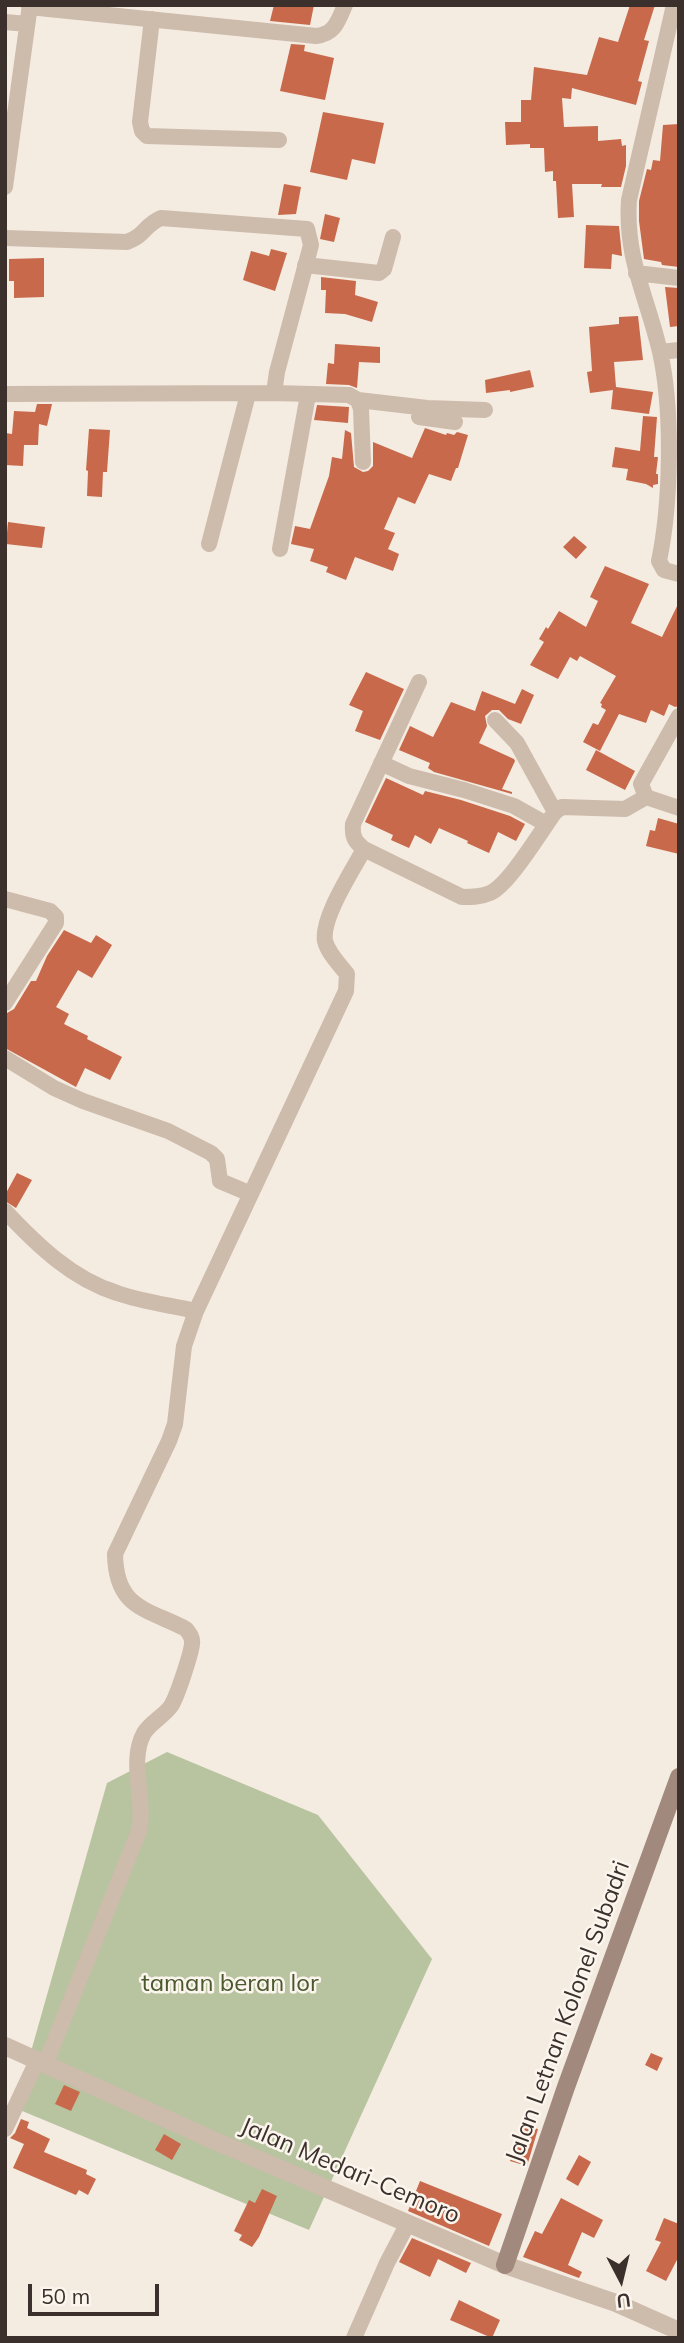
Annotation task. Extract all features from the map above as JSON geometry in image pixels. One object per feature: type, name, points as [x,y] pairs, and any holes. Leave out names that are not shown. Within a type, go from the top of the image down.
[{"type":"main road","name":"Jalan Letnan Kolonel Subadri","points":[[505,2265],[566,2087],[679,1777]]},
{"type":"street","points":[[5,187],[29,6],[163,15],[316,36],[327,35],[334,28],[345,5]]},
{"type":"street","points":[[674,5],[629,200],[627,224],[636,273],[660,352],[665,401],[667,462],[663,541],[659,561],[664,570],[679,574]]},
{"type":"street","points":[[163,15],[140,122],[142,131],[147,136],[279,140]]},
{"type":"street","points":[[5,22],[27,24]]},
{"type":"street","points":[[5,239],[127,242],[140,237],[149,223],[161,219],[307,229],[311,245],[277,372],[274,393]]},
{"type":"street","points":[[305,265],[379,273],[384,269],[393,237]]},
{"type":"street","points":[[636,273],[679,278]]},
{"type":"street","points":[[660,352],[679,350]]},
{"type":"street","points":[[5,394],[349,395],[360,405],[455,422]]},
{"type":"street","points":[[209,544],[248,394]]},
{"type":"street","points":[[280,549],[308,395]]},
{"type":"street","points":[[360,405],[485,410]]},
{"type":"street","points":[[360,405],[363,462]]},
{"type":"street","points":[[419,682],[353,824],[355,842],[363,849],[462,897],[475,897],[491,893],[503,884],[550,818],[562,807],[625,809],[646,797]]},
{"type":"street","points":[[679,716],[642,779],[642,790],[646,797],[679,808]]},
{"type":"street","points":[[495,720],[517,743],[550,818]]},
{"type":"street","points":[[382,763],[409,776],[464,790],[550,818]]},
{"type":"street","points":[[5,2129],[41,2063],[139,1831],[142,1814],[138,1756],[141,1741],[145,1731],[173,1702],[192,1645],[190,1633],[186,1629],[133,1602],[124,1594],[119,1585],[115,1555],[175,1424],[184,1346],[196,1311],[346,991],[346,974],[331,954],[325,940],[331,914],[363,849]]},
{"type":"street","points":[[5,899],[50,911],[56,917],[56,923],[5,1003]]},
{"type":"street","points":[[5,1058],[54,1088],[122,1116],[152,1125],[211,1153],[217,1158],[220,1181],[251,1194]]},
{"type":"street","points":[[6,1214],[46,1251],[85,1280],[118,1293],[196,1311]]},
{"type":"street","name":"Jalan Medari-Cemoro","points":[[5,2046],[505,2265],[616,2303],[679,2331]]},
{"type":"street","points":[[354,2338],[408,2223]]},
{"type":"green space","name":"taman beran lor","points":[[167,1752],[318,1815],[432,1959],[309,2230],[15,2108],[107,1783]]},
{"type":"building","points":[[274,5],[314,5],[310,25],[270,21]]},
{"type":"building","points":[[630,5],[655,5],[644,40],[649,41],[638,81],[642,82],[636,105],[572,88],[571,99],[562,98],[564,127],[598,126],[598,141],[621,139],[622,146],[626,145],[626,166],[621,187],[572,184],[574,217],[558,218],[556,181],[553,181],[553,171],[545,172],[544,148],[530,148],[530,144],[506,145],[505,122],[521,122],[521,100],[531,100],[534,67],[587,75],[599,37],[618,42]]},
{"type":"building","points":[[291,44],[305,45],[304,51],[334,58],[325,100],[280,91]]},
{"type":"building","points":[[323,112],[384,123],[375,164],[352,159],[347,180],[310,172]]},
{"type":"building","points":[[679,124],[679,267],[644,259],[639,201],[647,169],[651,170],[653,160],[660,161],[663,125]]},
{"type":"building","points":[[284,184],[301,187],[296,214],[278,215]]},
{"type":"building","points":[[325,214],[340,218],[334,242],[320,239]]},
{"type":"building","points":[[586,225],[619,226],[622,256],[612,254],[611,269],[584,268]]},
{"type":"building","points":[[271,249],[287,253],[275,291],[243,280],[251,251],[269,256]]},
{"type":"building","points":[[44,258],[44,297],[14,298],[14,281],[9,281],[9,259]]},
{"type":"building","points":[[321,277],[356,281],[355,295],[378,302],[372,322],[345,314],[325,313],[326,290],[321,290]]},
{"type":"building","points":[[665,287],[679,288],[679,326],[670,327]]},
{"type":"building","points":[[638,316],[643,360],[614,362],[616,387],[653,392],[649,414],[611,409],[613,390],[590,393],[587,372],[592,371],[589,327],[619,324],[619,317]]},
{"type":"building","points":[[335,344],[380,347],[380,363],[359,362],[357,388],[326,384],[328,363],[334,364]]},
{"type":"building","points":[[530,370],[534,387],[486,393],[485,380]]},
{"type":"building","points":[[37,404],[52,404],[47,426],[39,424],[38,445],[24,445],[23,466],[5,465],[5,433],[12,434],[14,411],[35,412]]},
{"type":"building","points":[[317,405],[349,407],[348,423],[314,420]]},
{"type":"building","points":[[643,416],[657,417],[654,457],[658,457],[658,484],[653,485],[653,488],[626,480],[628,469],[612,467],[615,447],[640,451]]},
{"type":"building","points":[[425,428],[446,435],[454,435],[457,432],[468,435],[451,481],[429,474],[415,504],[398,497],[384,529],[395,533],[388,549],[399,554],[393,571],[355,557],[346,580],[326,572],[328,567],[310,561],[314,549],[291,544],[295,526],[310,529],[329,476],[332,457],[342,459],[345,430],[351,433],[354,467],[363,472],[373,466],[373,442],[412,458]]},
{"type":"building","points":[[89,429],[110,430],[102,497],[87,496]]},
{"type":"building","points":[[8,522],[45,527],[42,548],[6,544]]},
{"type":"building","points":[[574,536],[587,547],[576,559],[563,547]]},
{"type":"building","points":[[605,566],[649,584],[631,623],[662,637],[679,602],[679,706],[669,704],[664,716],[651,710],[646,723],[619,714],[600,751],[583,742],[593,723],[598,725],[606,710],[600,703],[616,676],[580,656],[577,661],[570,657],[558,679],[530,665],[544,642],[539,639],[559,611],[586,627],[598,601],[590,597]]},
{"type":"building","points":[[366,672],[404,689],[380,740],[355,731],[363,711],[349,705]]},
{"type":"building","points":[[522,689],[534,695],[521,724],[508,719],[499,710],[492,710],[485,716],[487,726],[479,743],[514,759],[502,789],[512,794],[434,772],[428,768],[430,763],[399,750],[410,726],[433,737],[451,702],[475,711],[482,691],[515,704]]},
{"type":"building","points":[[596,750],[635,771],[625,790],[586,770]]},
{"type":"building","points":[[386,778],[423,795],[425,791],[461,800],[510,816],[525,824],[516,841],[498,832],[489,853],[439,828],[431,844],[415,835],[409,848],[391,840],[393,835],[365,822]]},
{"type":"building","points":[[658,818],[679,824],[679,854],[646,846],[650,830],[655,831]]},
{"type":"building","points":[[64,930],[91,943],[96,935],[112,945],[92,978],[78,970],[56,1007],[69,1014],[64,1024],[122,1057],[110,1080],[85,1068],[76,1087],[5,1048],[7,1013],[14,1009],[31,981],[36,981],[47,956]]},
{"type":"building","points":[[17,1173],[32,1180],[16,1208],[5,1201],[5,1195]]},
{"type":"building","points":[[651,2053],[663,2058],[657,2071],[645,2065]]},
{"type":"building","points":[[64,2085],[80,2092],[71,2111],[55,2104]]},
{"type":"building","points":[[21,2119],[29,2122],[27,2128],[50,2139],[44,2152],[87,2170],[86,2174],[96,2179],[88,2195],[79,2190],[76,2195],[13,2168],[24,2144],[10,2138]]},
{"type":"building","points":[[521,2125],[538,2129],[527,2166],[510,2161]]},
{"type":"building","points":[[164,2134],[181,2144],[172,2160],[155,2150]]},
{"type":"building","points":[[579,2155],[591,2162],[578,2186],[566,2179]]},
{"type":"building","points":[[420,2181],[502,2214],[489,2246],[408,2211]]},
{"type":"building","points":[[262,2189],[277,2196],[252,2247],[239,2240],[242,2235],[234,2231],[249,2200],[255,2203]]},
{"type":"building","points":[[561,2198],[603,2220],[594,2238],[582,2232],[568,2265],[582,2272],[579,2278],[523,2257],[535,2231],[542,2234]]},
{"type":"building","points":[[664,2218],[679,2224],[679,2256],[666,2281],[646,2271],[661,2242],[655,2240]]},
{"type":"building","points":[[412,2238],[471,2263],[466,2273],[438,2259],[430,2277],[399,2262]]},
{"type":"building","points":[[459,2300],[500,2320],[492,2338],[450,2320]]}]
